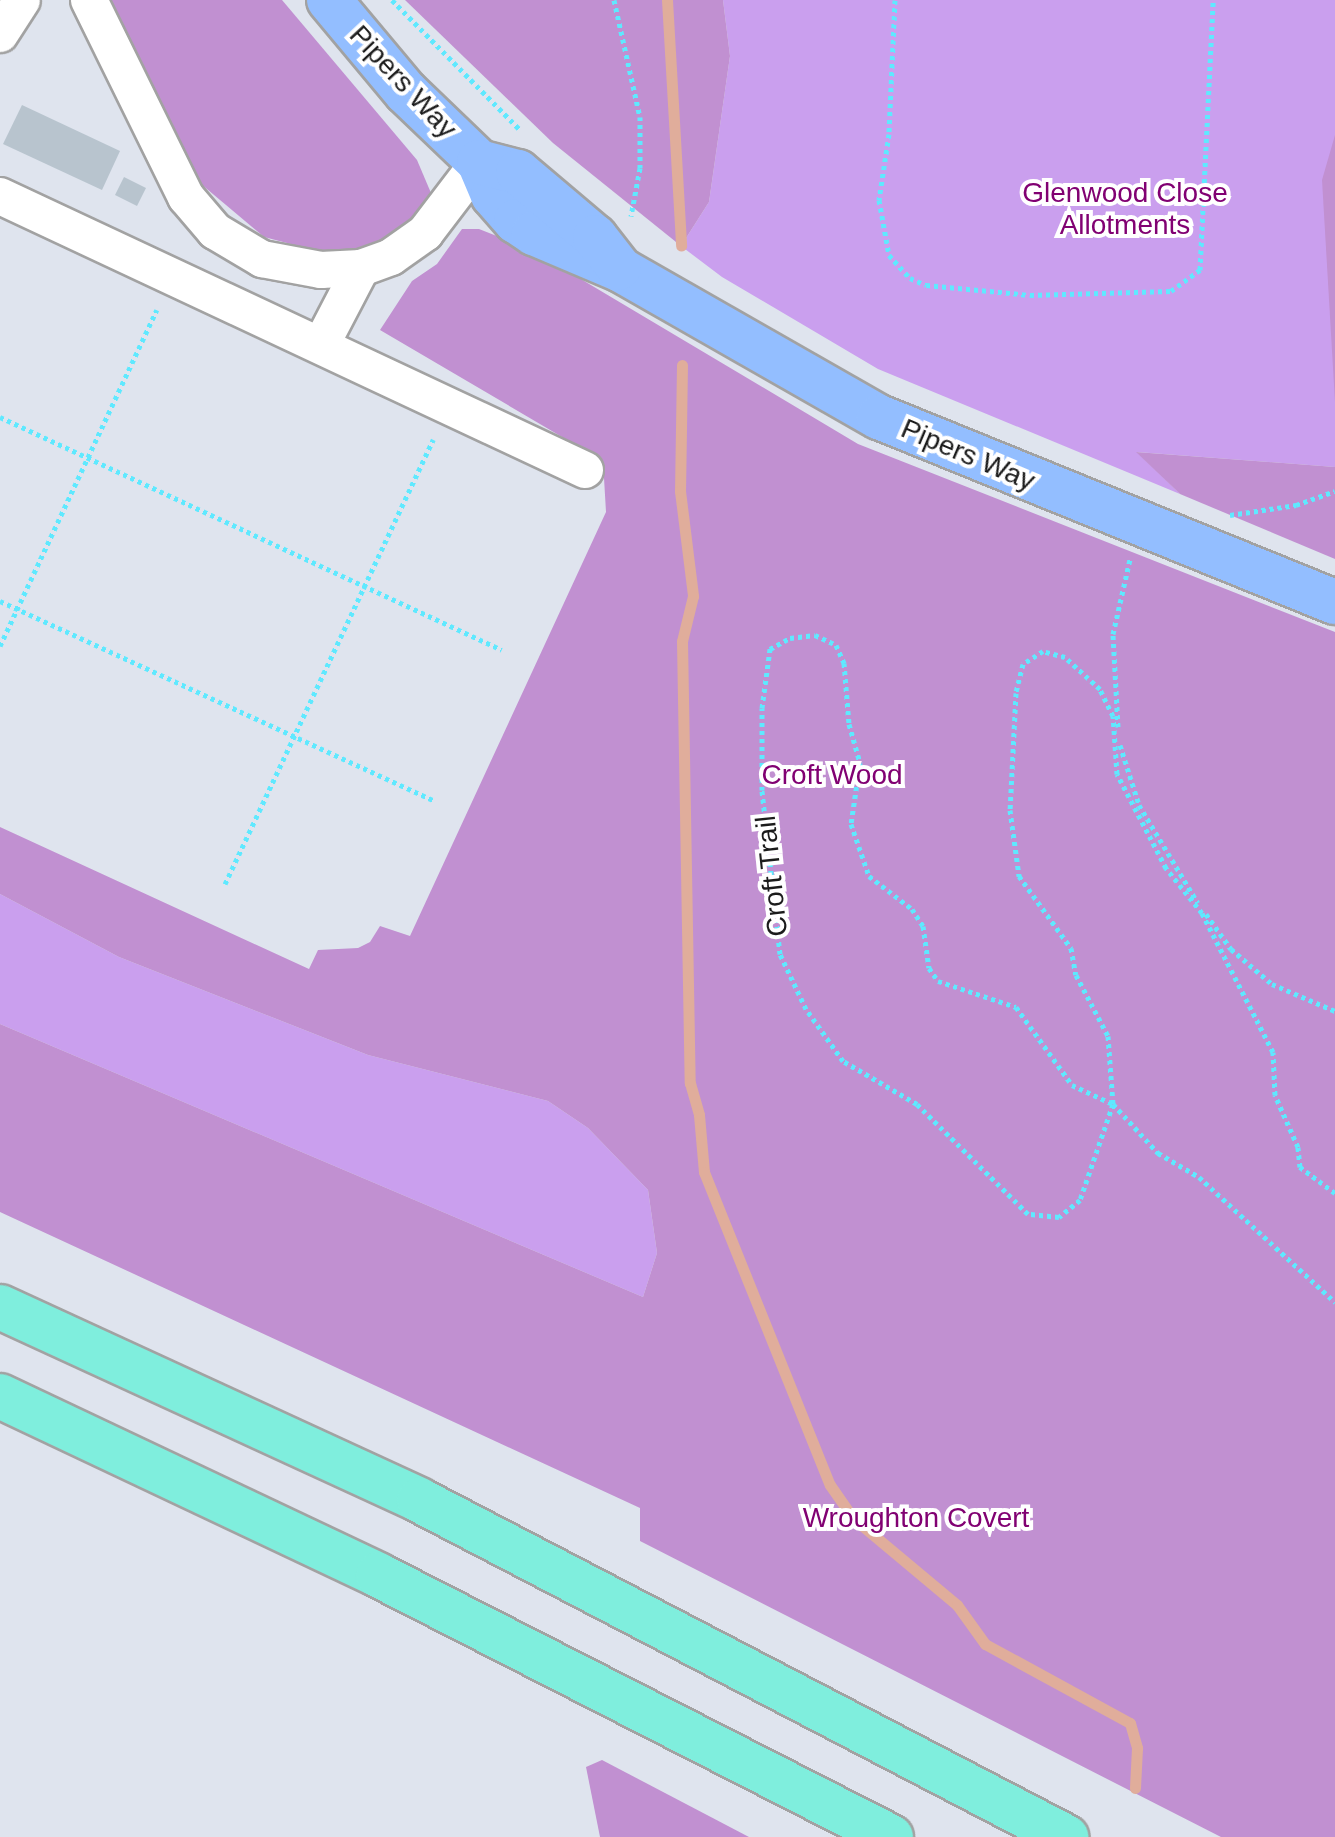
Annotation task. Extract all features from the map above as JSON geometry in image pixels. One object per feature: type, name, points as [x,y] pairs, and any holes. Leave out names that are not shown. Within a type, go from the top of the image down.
[{"type":"highway","points":[[0,1307],[419,1500],[1066,1837]]},
{"type":"highway","points":[[0,1396],[378,1575],[891,1837]]},
{"type":"main road","name":"Pipers Way","points":[[329,0],[406,92],[479,162],[493,195],[516,221],[565,250],[621,270],[879,417],[1141,526],[1335,602]]},
{"type":"lane","points":[[0,34],[22,0]]},
{"type":"lane","points":[[89,0],[186,197],[215,231],[262,259],[293,267],[361,268],[391,257],[425,233],[479,162]]},
{"type":"lane","points":[[0,196],[585,470]]},
{"type":"lane","points":[[321,345],[361,268]]},
{"type":"path","points":[[392,0],[532,141]]},
{"type":"path","points":[[614,0],[640,117],[640,168],[630,225],[619,216]]},
{"type":"path","points":[[895,0],[889,134],[879,200],[882,242],[897,267],[926,285],[1030,295],[1171,291],[1200,270],[1213,0]]},
{"type":"path","points":[[0,646],[173,276]]},
{"type":"path","points":[[225,884],[449,405]]},
{"type":"path","points":[[0,417],[502,650]]},
{"type":"path","points":[[1227,516],[1296,505],[1335,491]]},
{"type":"path","points":[[1141,526],[1113,634],[1123,766],[1167,857],[1231,949],[1272,984],[1335,1011]]},
{"type":"path","points":[[0,601],[433,800]]},
{"type":"path","name":"Croft Trail","points":[[1335,1193],[1300,1167],[1298,1147],[1275,1095],[1273,1052],[1202,913],[1166,868],[1117,774],[1113,716],[1100,689],[1065,657],[1043,651],[1023,664],[1016,693],[1010,810],[1019,876],[1071,948],[1076,975],[1108,1036],[1113,1104],[1080,1200],[1059,1217],[1028,1214],[917,1104],[843,1061],[806,1009],[780,954],[762,790],[762,708],[770,649],[790,638],[815,635],[836,645],[844,663],[849,724],[860,763],[851,824],[860,861],[869,876],[912,909],[923,926],[929,968],[938,981],[1016,1007],[1072,1085],[1113,1104],[1158,1153],[1199,1177],[1335,1302]]},
{"type":"green space","points":[[111,0],[282,0],[417,160],[431,193],[398,236],[374,251],[333,255],[264,237],[201,184]]},
{"type":"green space","points":[[405,0],[723,0],[730,56],[709,202],[681,246],[553,143]]},
{"type":"green space","name":"Glenwood Close Allotments","points":[[723,0],[1335,0],[1335,467],[1137,452],[1180,494],[878,369],[722,277],[681,246],[709,202],[730,56]]},
{"type":"green space","points":[[1335,135],[1335,402],[1322,180]]},
{"type":"green space","name":"Croft Wood","points":[[462,229],[479,229],[532,250],[858,444],[1335,632],[1335,1837],[1221,1837],[640,1541],[640,1508],[0,1212],[0,1024],[643,1297],[657,1253],[648,1190],[588,1128],[548,1101],[368,1055],[119,957],[0,894],[0,827],[309,969],[318,950],[358,948],[370,942],[380,926],[410,936],[606,512],[603,461],[380,330],[412,281],[437,264]]},
{"type":"green space","points":[[1136,452],[1335,467],[1335,559],[1180,494]]},
{"type":"green space","points":[[0,894],[119,957],[368,1055],[548,1101],[588,1128],[648,1190],[657,1253],[643,1297],[0,1024]]},
{"type":"green space","points":[[602,1760],[749,1837],[600,1837],[586,1767]]},
{"type":"building","points":[[22,105],[120,151],[102,190],[3,144]]},
{"type":"building","points":[[124,177],[146,188],[137,206],[115,195]]},
{"type":"waterway","points":[[667,0],[681,246]]},
{"type":"waterway","points":[[682,365],[680,491],[693,596],[682,641],[690,1083],[699,1115],[704,1172],[830,1485],[853,1518],[957,1605],[985,1644],[1130,1723],[1137,1748],[1135,1788]]},
{"type":"park label","name":"Wroughton Covert","points":[[916,1518]]}]
